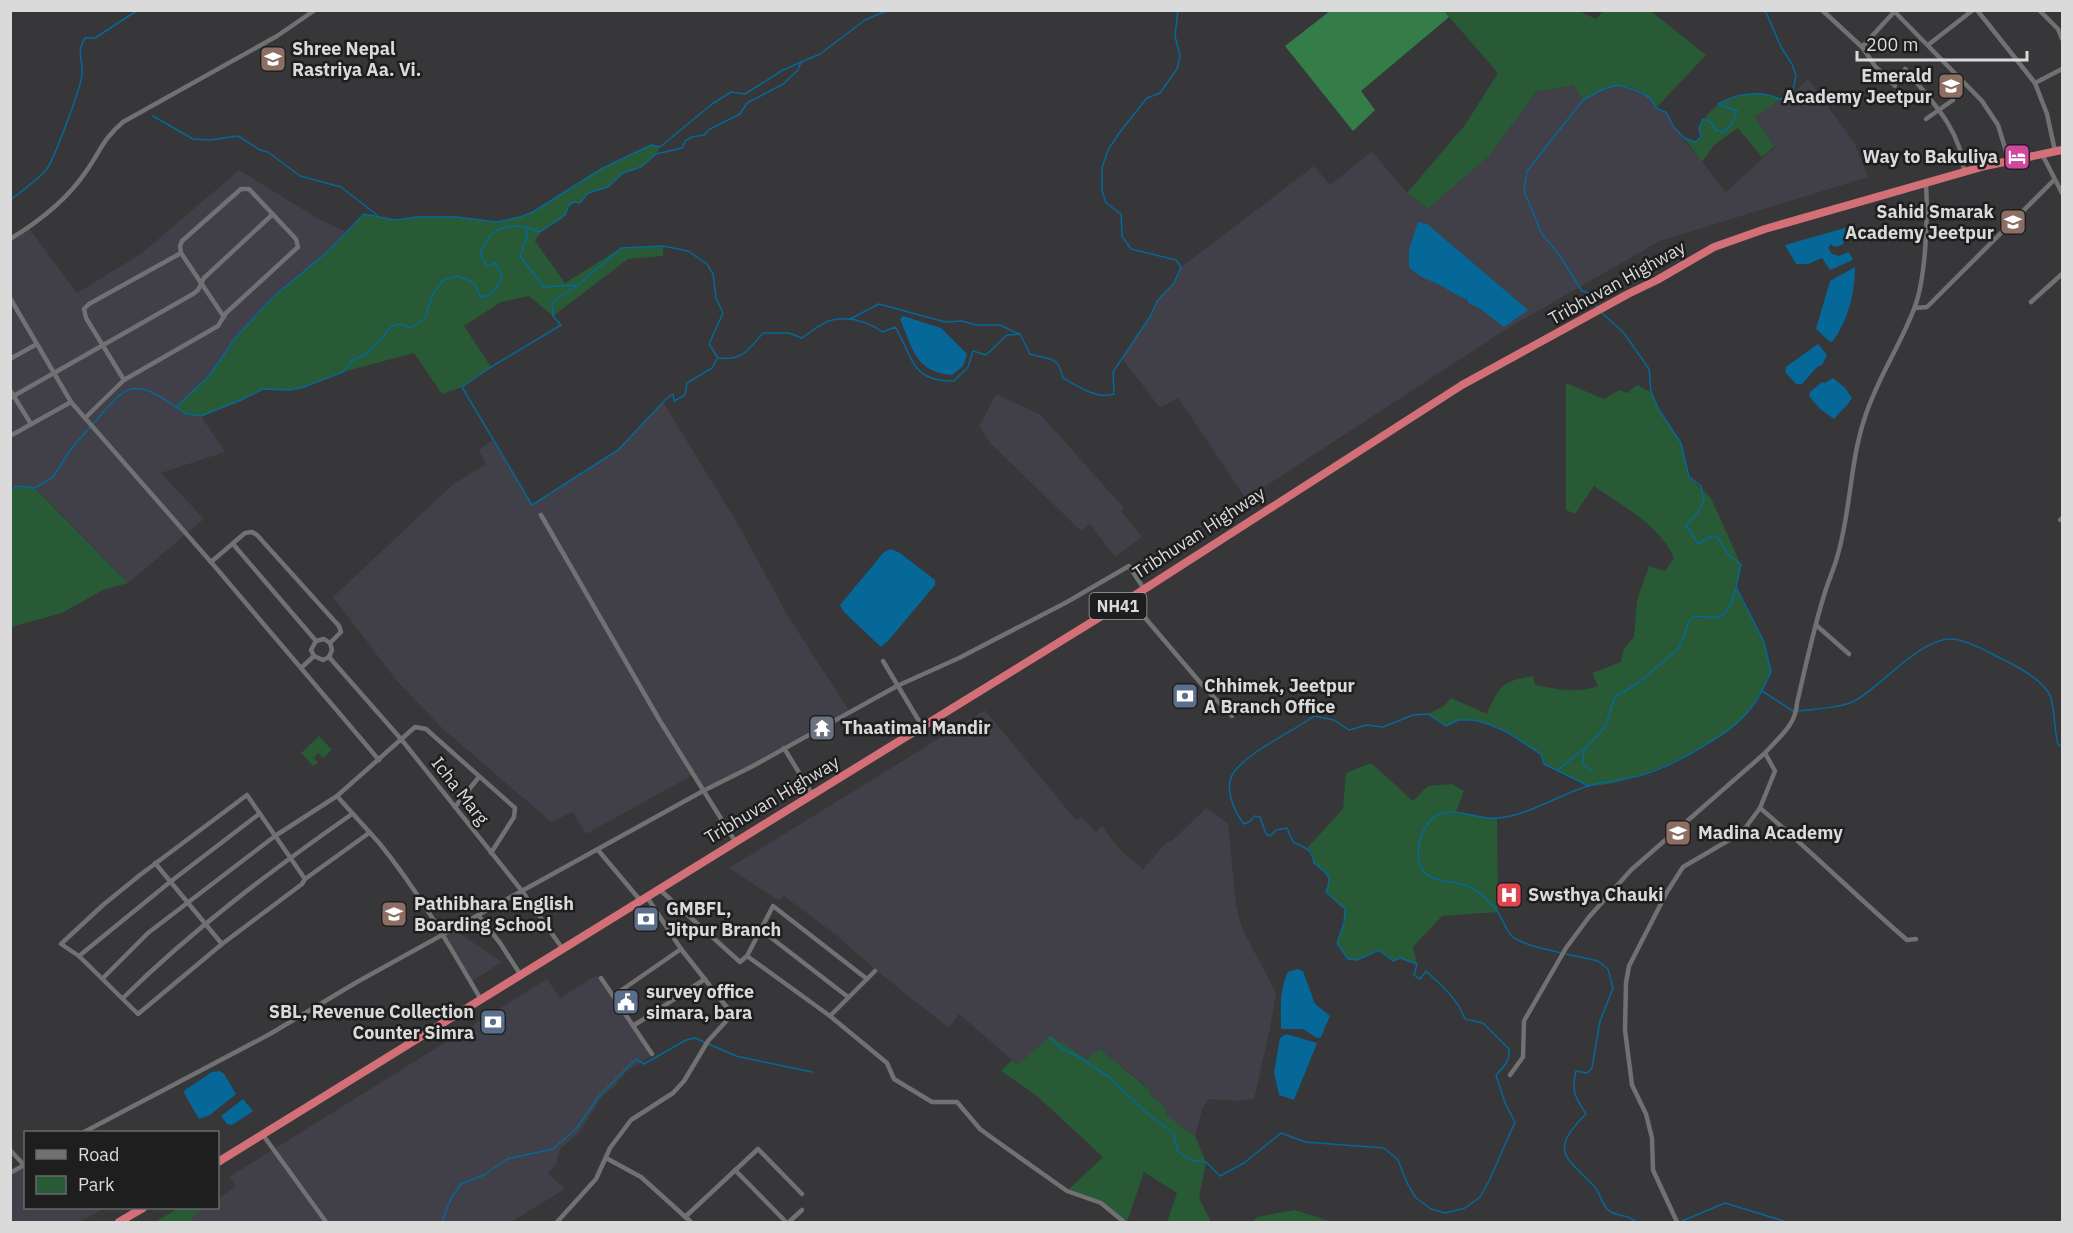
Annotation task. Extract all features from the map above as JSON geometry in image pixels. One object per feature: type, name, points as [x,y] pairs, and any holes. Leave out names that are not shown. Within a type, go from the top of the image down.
[{"type":"highway","name":"Tribhuvan Highway","points":[[219,1161],[1129,599],[1462,385],[1714,248],[1765,229],[1964,172],[2008,160],[2059,151]]},
{"type":"highway","points":[[119,1222],[141,1209]]},
{"type":"street","points":[[10,239],[44,216],[70,192],[87,171],[108,134],[123,122],[277,36],[315,10]]},
{"type":"street","points":[[1822,10],[1862,47],[1875,66],[1895,86]]},
{"type":"street","points":[[1928,45],[1975,10],[2035,83],[2059,151]]},
{"type":"street","points":[[2039,10],[2058,29],[2062,39]]},
{"type":"street","points":[[1862,47],[1894,11],[1983,101],[1998,125],[2008,160]]},
{"type":"street","points":[[1905,69],[1940,111],[1957,139],[1964,158],[1964,172]]},
{"type":"street","points":[[2035,83],[2062,69]]},
{"type":"street","points":[[1926,119],[1953,100]]},
{"type":"street","points":[[2042,154],[2062,193]]},
{"type":"street","points":[[1915,308],[1927,307],[2054,180]]},
{"type":"street","points":[[1510,1075],[1523,1057],[1524,1021],[1566,948],[1589,917],[1631,870],[1765,753],[1797,715],[1797,703],[1816,625],[1838,555],[1848,512],[1848,496],[1864,418],[1915,308],[1921,282],[1928,208],[1926,184]]},
{"type":"street","points":[[85,418],[124,380],[218,327],[224,316],[298,247],[296,239],[249,189],[241,189],[182,241],[180,246],[180,253],[224,316]]},
{"type":"street","points":[[12,397],[193,294],[204,278],[273,214]]},
{"type":"street","points":[[124,380],[86,318],[84,309],[180,253]]},
{"type":"street","points":[[2031,302],[2062,274]]},
{"type":"street","points":[[10,298],[71,402],[379,760]]},
{"type":"street","points":[[10,359],[37,344]]},
{"type":"street","points":[[10,390],[12,397],[32,424]]},
{"type":"street","points":[[10,436],[71,402]]},
{"type":"street","points":[[541,515],[703,791],[735,841]]},
{"type":"street","points":[[211,562],[248,532],[257,535],[339,626],[341,632],[330,643]]},
{"type":"street","points":[[233,544],[316,641]]},
{"type":"street","points":[[86,1131],[270,1034],[443,934],[703,791],[897,686],[1067,602],[1129,566],[1144,589]]},
{"type":"street","points":[[1129,599],[1204,687],[1232,716]]},
{"type":"street","points":[[1816,625],[1849,654]]},
{"type":"street","points":[[324,639],[330,643],[332,650],[329,657],[323,660],[314,656],[311,650],[316,641],[324,639]]},
{"type":"street","points":[[301,668],[314,656]]},
{"type":"street","name":"Icha Marg","points":[[329,657],[455,807],[522,891],[562,948]]},
{"type":"street","points":[[883,661],[922,726]]},
{"type":"street","points":[[103,978],[148,933],[275,836],[337,796],[413,728],[422,727],[512,805],[516,812],[491,853]]},
{"type":"street","points":[[784,748],[813,795]]},
{"type":"street","points":[[1677,1222],[1653,1170],[1652,1138],[1646,1114],[1632,1085],[1625,1030],[1626,983],[1629,966],[1683,867],[1731,839],[1746,827],[1760,808],[1775,771],[1765,753]]},
{"type":"street","points":[[455,807],[479,777]]},
{"type":"street","points":[[305,879],[247,795],[155,863],[103,905],[61,944],[79,956],[138,1014],[222,944],[302,884],[305,879],[369,833]]},
{"type":"street","points":[[337,796],[394,863],[443,934],[480,998]]},
{"type":"street","points":[[1760,808],[1810,850],[1860,900],[1907,940],[1916,939]]},
{"type":"street","points":[[79,956],[259,814]]},
{"type":"street","points":[[123,998],[162,959],[205,924],[290,858],[352,814]]},
{"type":"street","points":[[557,1222],[596,1179],[610,1148],[631,1120],[673,1093],[684,1081],[706,1043],[729,1018],[729,1010],[644,898],[598,850]]},
{"type":"street","points":[[155,863],[222,944]]},
{"type":"street","points":[[659,889],[740,962],[747,956],[773,906],[867,979]]},
{"type":"street","points":[[478,915],[520,974]]},
{"type":"street","points":[[761,930],[848,997]]},
{"type":"street","points":[[613,996],[681,949]]},
{"type":"street","points":[[747,956],[830,1016],[886,1063],[894,1079],[932,1102],[957,1102],[980,1129],[995,1140],[1067,1191],[1101,1203],[1124,1222]]},
{"type":"street","points":[[830,1016],[875,970]]},
{"type":"street","points":[[601,978],[652,1054]]},
{"type":"street","points":[[633,1026],[705,979]]},
{"type":"street","points":[[262,1135],[326,1222]]},
{"type":"street","points":[[685,1217],[758,1149],[801,1194]]},
{"type":"street","points":[[10,1150],[24,1163]]},
{"type":"street","points":[[606,1158],[641,1177],[691,1222]]},
{"type":"street","points":[[10,1173],[24,1165]]},
{"type":"street","points":[[735,1170],[788,1222],[802,1210]]},
{"type":"shaded area","points":[[1808,79],[1854,142],[1868,177],[1660,241],[1505,330],[1246,499],[1178,398],[1160,408],[1122,358],[1151,316],[1157,301],[1174,283],[1181,267],[1314,166],[1330,185],[1372,151],[1407,193],[1428,209],[1490,155],[1536,92],[1575,85],[1583,100],[1603,89],[1618,85],[1636,90],[1650,98],[1656,108],[1667,113],[1673,126],[1726,192],[1774,148],[1755,117],[1780,99],[1792,94]]},
{"type":"shaded area","points":[[239,170],[317,218],[347,232],[236,337],[209,376],[177,407],[192,416],[201,416],[225,452],[161,473],[204,519],[128,583],[36,488],[17,486],[11,492],[10,239],[29,228],[77,293],[142,253]]},
{"type":"shaded area","points":[[996,394],[1041,415],[1124,508],[1121,511],[1142,537],[1115,557],[1090,524],[1081,531],[990,443],[979,426]]},
{"type":"shaded area","points":[[663,402],[739,526],[788,616],[850,712],[703,791],[693,775],[586,834],[573,812],[551,822],[443,729],[396,680],[333,597],[452,485],[486,464],[479,450],[492,440],[533,505],[618,450]]},
{"type":"shaded area","points":[[985,710],[1076,820],[1081,817],[1096,832],[1102,826],[1120,850],[1143,869],[1167,842],[1173,840],[1206,808],[1228,823],[1236,905],[1242,928],[1276,993],[1254,1099],[1236,1101],[1209,1099],[1203,1107],[1195,1136],[1165,1114],[1149,1094],[1151,1090],[1100,1049],[1087,1060],[1063,1042],[1061,1044],[1053,1036],[1018,1065],[959,1014],[949,1028],[836,935],[784,896],[779,901],[729,868]]},
{"type":"shaded area","points":[[453,929],[502,962],[471,982],[443,934]]},
{"type":"shaded area","points":[[597,975],[651,1056],[627,1071],[601,1098],[579,1133],[560,1149],[556,1164],[548,1173],[565,1189],[511,1222],[192,1222],[194,1215],[203,1209],[219,1209],[219,1198],[236,1186],[229,1177],[547,979],[560,998]]},
{"type":"shaded area","points":[[24,1165],[24,1209],[102,1209],[80,1222],[11,1222],[11,1173]]},
{"type":"green space","points":[[1330,11],[1444,11],[1449,17],[1361,91],[1375,110],[1353,131],[1285,46]]},
{"type":"green space","points":[[1444,11],[1579,11],[1596,19],[1603,11],[1651,11],[1706,55],[1656,108],[1640,91],[1631,87],[1613,88],[1583,100],[1574,85],[1536,92],[1490,155],[1428,209],[1407,193],[1465,125],[1498,73]]},
{"type":"green space","points":[[1755,93],[1780,99],[1755,117],[1774,147],[1762,157],[1738,128],[1714,145],[1702,162],[1684,138],[1695,142],[1701,137],[1699,128],[1715,108],[1729,99]]},
{"type":"green space","points":[[651,145],[660,147],[656,154],[641,167],[623,173],[608,187],[588,193],[580,203],[574,202],[563,218],[542,231],[535,241],[565,283],[621,248],[663,246],[663,256],[628,259],[553,316],[529,296],[501,302],[464,326],[491,367],[462,387],[442,394],[414,353],[343,372],[301,388],[262,389],[201,416],[186,414],[176,407],[209,376],[236,337],[272,298],[327,252],[364,214],[395,220],[417,217],[456,217],[497,222],[520,217],[533,212],[601,169]]},
{"type":"green space","points":[[1566,383],[1604,399],[1619,390],[1627,393],[1637,385],[1651,392],[1659,410],[1681,443],[1689,477],[1711,498],[1741,565],[1735,586],[1764,642],[1771,672],[1747,713],[1725,734],[1666,765],[1644,774],[1604,785],[1586,784],[1553,769],[1544,764],[1541,754],[1507,732],[1488,724],[1474,720],[1458,720],[1446,726],[1428,714],[1444,706],[1451,698],[1487,714],[1503,686],[1514,680],[1533,676],[1535,685],[1559,689],[1582,690],[1598,686],[1592,673],[1621,662],[1624,649],[1634,637],[1637,600],[1649,566],[1665,571],[1674,558],[1668,546],[1650,526],[1594,486],[1575,514],[1566,510]]},
{"type":"green space","points":[[17,486],[35,488],[128,583],[103,590],[62,613],[11,627],[11,492]]},
{"type":"green space","points":[[319,736],[332,750],[323,758],[318,753],[314,758],[318,763],[313,766],[301,753]]},
{"type":"green space","points":[[1371,763],[1413,801],[1428,786],[1452,784],[1464,791],[1456,812],[1497,819],[1498,912],[1442,916],[1413,947],[1417,964],[1400,958],[1393,961],[1379,950],[1357,960],[1348,959],[1337,943],[1344,923],[1345,909],[1326,892],[1329,882],[1328,875],[1314,863],[1313,854],[1307,848],[1343,809],[1346,773]]},
{"type":"green space","points":[[1053,1036],[1086,1059],[1100,1049],[1151,1091],[1149,1094],[1167,1109],[1165,1114],[1195,1136],[1206,1162],[1199,1198],[1211,1222],[1167,1222],[1177,1193],[1144,1172],[1127,1222],[1101,1203],[1067,1191],[1103,1157],[1037,1096],[1001,1071],[1012,1060],[1018,1065]]},
{"type":"green space","points":[[177,1209],[203,1209],[194,1215],[192,1222],[155,1222]]},
{"type":"green space","points":[[1295,1210],[1332,1222],[1252,1222],[1257,1217]]},
{"type":"water","points":[[1418,222],[1427,224],[1528,310],[1504,327],[1479,308],[1468,303],[1468,300],[1415,272],[1409,267],[1409,250]]},
{"type":"water","points":[[1845,228],[1848,236],[1842,245],[1834,247],[1831,244],[1828,248],[1832,254],[1839,256],[1849,252],[1853,260],[1830,270],[1822,258],[1808,264],[1796,264],[1785,245]]},
{"type":"water","points":[[1855,267],[1854,287],[1847,315],[1833,341],[1830,342],[1816,329],[1830,281]]},
{"type":"water","points":[[903,316],[941,328],[967,354],[963,366],[952,375],[940,373],[923,364],[908,340],[900,319]]},
{"type":"water","points":[[1818,344],[1827,355],[1822,365],[1817,367],[1802,384],[1796,384],[1785,372],[1786,367]]},
{"type":"water","points":[[1833,378],[1845,388],[1852,398],[1834,419],[1820,409],[1809,396],[1810,392],[1822,382],[1825,383]]},
{"type":"water","points":[[891,549],[900,553],[935,580],[935,585],[881,647],[844,612],[840,605],[884,552]]},
{"type":"water","points":[[1297,969],[1303,971],[1315,1004],[1330,1016],[1321,1037],[1317,1038],[1303,1029],[1281,1029],[1283,986],[1288,972]]},
{"type":"water","points":[[1286,1034],[1317,1043],[1294,1100],[1279,1095],[1274,1072],[1280,1038]]},
{"type":"water","points":[[220,1071],[236,1094],[210,1115],[199,1119],[184,1093],[185,1090],[212,1072]]},
{"type":"water","points":[[243,1099],[253,1111],[232,1125],[227,1124],[221,1116]]},
{"type":"waterway","points":[[10,200],[38,178],[50,164],[81,81],[80,51],[85,38],[95,38],[138,10]]},
{"type":"waterway","points":[[93,424],[122,393],[130,389],[139,388],[149,391],[176,407],[209,376],[236,337],[272,298],[327,252],[364,214],[395,220],[417,217],[456,217],[497,222],[533,212],[601,169],[651,145],[660,147],[712,104],[731,92],[745,94],[783,70],[820,54],[865,20],[888,10]]},
{"type":"waterway","points":[[176,407],[186,414],[201,416],[263,389],[301,388],[343,372],[352,361],[368,353],[392,326],[400,324],[411,328],[425,318],[433,294],[443,280],[458,276],[474,283],[481,297],[490,294],[497,287],[502,275],[495,263],[487,266],[480,254],[487,239],[497,230],[517,226],[525,227],[528,235],[520,256],[544,287],[578,285],[621,248],[663,246],[688,251],[707,264],[713,274],[716,298],[723,313],[709,344],[718,358],[739,356],[749,349],[763,333],[789,333],[802,338],[828,321],[852,319],[871,325],[883,332],[895,327],[910,358],[921,372],[929,377],[954,381],[968,367],[973,351],[986,355],[1007,335],[1020,334],[1030,354],[1055,362],[1063,378],[1094,394],[1114,394],[1113,372],[1151,315],[1157,301],[1174,283],[1181,267],[1176,260],[1131,249],[1122,236],[1121,214],[1106,203],[1102,190],[1102,168],[1108,150],[1120,132],[1147,98],[1160,93],[1177,69],[1180,56],[1175,36],[1178,10]]},
{"type":"waterway","points":[[1597,307],[1589,293],[1582,291],[1558,253],[1542,234],[1524,191],[1527,171],[1583,100],[1603,89],[1618,85],[1636,90],[1650,98],[1656,108],[1667,113],[1673,126],[1684,138],[1695,142],[1701,137],[1699,128],[1703,119],[1711,122],[1716,130],[1724,132],[1733,122],[1737,111],[1718,104],[1726,100],[1749,94],[1764,94],[1780,99],[1792,94],[1796,76],[1765,10]]},
{"type":"waterway","points":[[526,227],[539,232],[543,230],[565,215],[568,206],[574,202],[580,203],[588,193],[608,187],[623,173],[641,167],[656,154],[682,148],[685,141],[704,135],[710,129],[740,114],[747,103],[783,84],[798,70],[801,62]]},
{"type":"waterway","points":[[153,116],[193,139],[210,140],[238,136],[260,150],[268,152],[300,176],[341,187],[377,215]]},
{"type":"waterway","points":[[576,286],[552,302],[553,316],[561,325],[462,387],[532,505],[618,450],[666,399],[673,394],[674,401],[685,395],[687,383],[712,368],[717,359]]},
{"type":"waterway","points":[[850,319],[879,304],[945,322],[962,321],[976,325],[1000,325],[1019,334]]},
{"type":"waterway","points":[[1592,771],[1583,764],[1584,750],[1605,727],[1615,697],[1638,683],[1678,649],[1689,621],[1695,616],[1716,618],[1724,614],[1731,602],[1741,565],[1728,554],[1717,536],[1698,544],[1686,525],[1700,510],[1704,500],[1701,486],[1689,477],[1681,443],[1659,410],[1651,392],[1649,369],[1624,333],[1602,313]]},
{"type":"waterway","points":[[10,492],[17,486],[35,488],[53,477],[71,449],[90,427]]},
{"type":"waterway","points":[[1561,953],[1519,941],[1509,932],[1495,908],[1477,892],[1465,885],[1436,879],[1424,872],[1418,855],[1426,826],[1432,819],[1447,812],[1484,818],[1510,816],[1588,786],[1645,774],[1689,755],[1734,725],[1754,704],[1771,672],[1764,642],[1736,587]]},
{"type":"waterway","points":[[1798,711],[1850,703],[1867,693],[1926,646],[1951,639],[1975,646],[2012,664],[2043,685],[2051,698],[2058,744],[2062,747]]},
{"type":"waterway","points":[[1762,691],[1793,711]]},
{"type":"waterway","points":[[1049,1037],[1061,1048],[1109,1077],[1148,1114],[1174,1134],[1177,1150],[1189,1160],[1206,1162],[1220,1176],[1244,1163],[1281,1133],[1305,1142],[1384,1148],[1398,1160],[1416,1198],[1431,1209],[1445,1213],[1465,1208],[1480,1197],[1515,1122],[1505,1103],[1496,1075],[1504,1066],[1509,1049],[1483,1023],[1465,1019],[1453,999],[1426,971],[1420,979],[1414,975],[1417,964],[1400,958],[1393,961],[1379,950],[1357,960],[1348,959],[1337,943],[1344,923],[1345,909],[1326,892],[1329,882],[1328,875],[1314,863],[1313,858],[1304,847],[1293,842],[1287,828],[1276,830],[1270,836],[1266,834],[1260,817],[1255,816],[1244,824],[1231,799],[1231,778],[1249,757],[1314,716],[1334,720],[1349,730],[1367,725],[1383,727],[1413,715],[1428,714],[1446,726],[1458,720],[1474,720],[1507,732],[1541,754],[1544,764],[1589,786]]},
{"type":"waterway","points":[[1558,770],[1582,750]]},
{"type":"waterway","points":[[1566,954],[1598,961],[1608,969],[1613,988],[1600,1021],[1592,1068],[1587,1073],[1576,1071],[1575,1094],[1586,1114],[1568,1136],[1565,1152],[1575,1167],[1596,1188],[1608,1210],[1636,1222]]},
{"type":"waterway","points":[[442,1222],[451,1198],[461,1184],[484,1175],[507,1159],[553,1149],[576,1129],[599,1096],[636,1059],[644,1064],[686,1040],[695,1038],[736,1056],[812,1072]]},
{"type":"waterway","points":[[1682,1221],[1725,1203],[1787,1222]]},
{"type":"waterway","points":[[2058,1222],[2062,1221]]},
{"type":"place","name":"Shree Nepal Rastriya Aa. Vi.","points":[[273,59]]},
{"type":"place","name":"Emerald Academy Jeetpur","points":[[1951,86]]},
{"type":"place","name":"Way to Bakuliya","points":[[2017,157]]},
{"type":"place","name":"Sahid Smarak Academy Jeetpur","points":[[2013,222]]},
{"type":"place","name":"Chhimek, Jeetpur A Branch Office","points":[[1185,696]]},
{"type":"place","name":"Thaatimai Mandir","points":[[822,728]]},
{"type":"place","name":"Madina Academy","points":[[1678,833]]},
{"type":"place","name":"Swsthya Chauki","points":[[1509,895]]},
{"type":"place","name":"Pathibhara English Boarding School","points":[[394,914]]},
{"type":"place","name":"GMBFL, Jitpur Branch","points":[[646,919]]},
{"type":"place","name":"survey office simara, bara","points":[[626,1002]]},
{"type":"place","name":"SBL, Revenue Collection Counter Simra","points":[[493,1022]]}]
